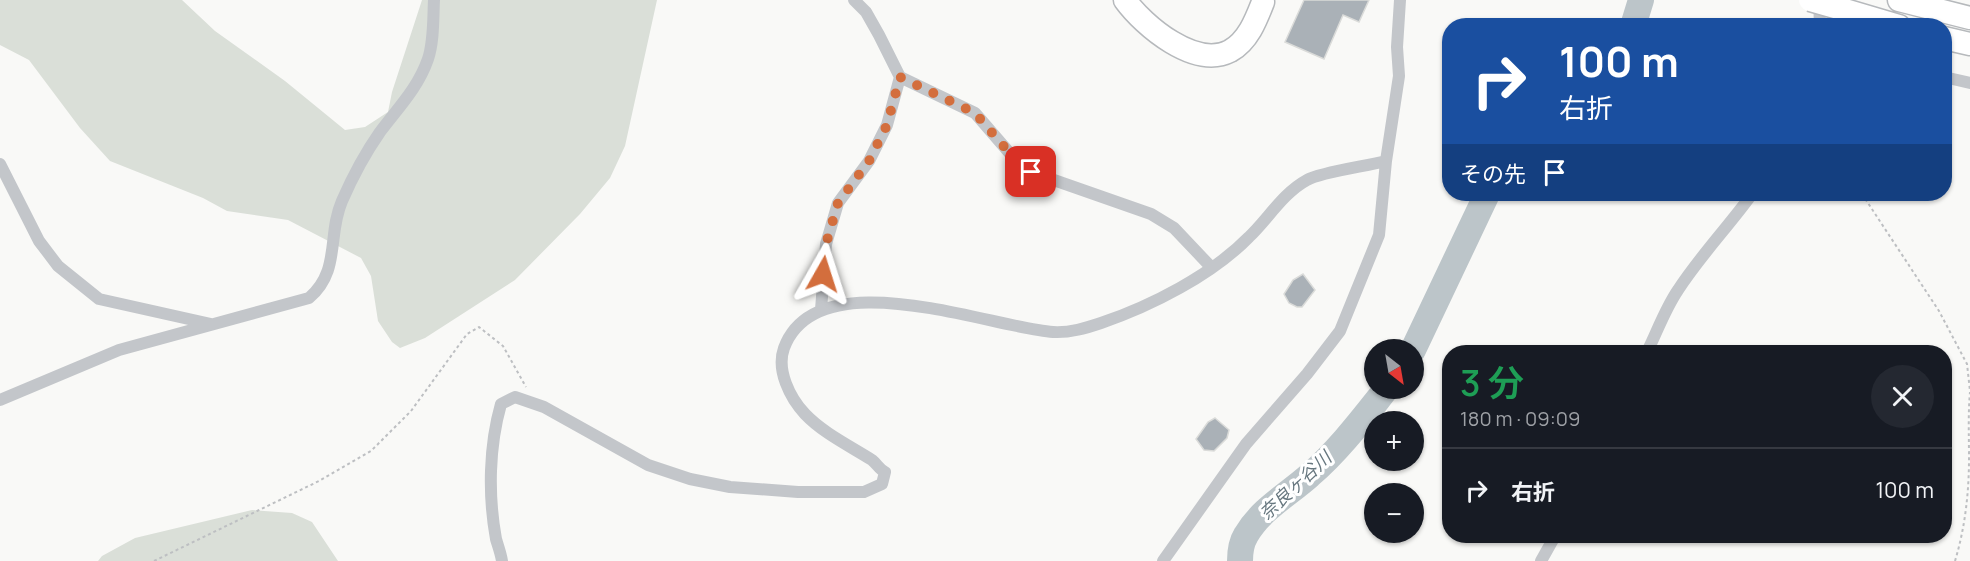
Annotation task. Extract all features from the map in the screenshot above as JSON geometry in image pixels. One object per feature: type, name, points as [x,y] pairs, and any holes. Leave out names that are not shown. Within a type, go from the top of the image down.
[{"type":"highway","points":[[1125,0],[1151,28],[1173,42],[1203,55],[1218,56],[1231,50],[1244,39],[1254,24],[1263,2]]},
{"type":"highway","points":[[1810,0],[1874,18]]},
{"type":"highway","points":[[1899,0],[1970,18]]},
{"type":"highway","points":[[1952,40],[1970,44]]},
{"type":"street","points":[[0,400],[119,350],[309,298],[321,288],[328,275],[341,202],[379,134],[421,77],[429,57],[434,0]]},
{"type":"street","points":[[854,0],[866,12],[900,77],[975,113],[1013,157],[1031,172],[1151,214],[1174,228],[1211,267]]},
{"type":"street","points":[[1163,561],[1246,444],[1308,374],[1340,331],[1379,235],[1386,161],[1399,76],[1397,47],[1400,0]]},
{"type":"street","points":[[1823,18],[1829,4]]},
{"type":"street","points":[[821,310],[826,244],[838,203],[869,161],[887,125],[900,77]]},
{"type":"street","points":[[1952,79],[1970,83]]},
{"type":"street","points":[[502,561],[496,539],[491,489],[495,426],[501,404],[515,397],[532,401],[638,460],[690,479],[730,487],[798,492],[864,492],[882,484],[885,472],[813,422],[800,408],[786,385],[781,356],[786,342],[800,325],[821,310],[854,304],[936,307],[1010,325],[1054,332],[1076,331],[1138,309],[1181,288],[1249,238],[1283,199],[1308,180],[1386,161]]},
{"type":"street","points":[[0,164],[39,241],[58,266],[99,299],[212,325]]},
{"type":"street","points":[[1650,345],[1676,292],[1704,253],[1723,233],[1747,201]]},
{"type":"street","points":[[1541,561],[1551,543]]},
{"type":"path","points":[[1867,201],[1939,311],[1967,364],[1970,391],[1967,418],[1970,459],[1965,520],[1955,561]]},
{"type":"path","points":[[154,561],[319,481],[371,451],[411,411],[467,334],[478,327],[503,346],[532,401]]},
{"type":"shaded area","points":[[0,0],[182,0],[215,31],[285,81],[345,130],[365,127],[388,112],[392,92],[422,0],[657,0],[625,146],[610,178],[580,214],[515,280],[425,338],[400,348],[392,342],[378,321],[371,276],[361,258],[288,220],[227,211],[203,198],[110,161],[80,128],[29,60],[0,45]]},
{"type":"shaded area","points":[[252,510],[292,513],[312,522],[338,561],[98,561],[102,556],[135,538]]},
{"type":"building","points":[[1304,0],[1369,0],[1359,22],[1343,15],[1324,59],[1285,42]]},
{"type":"building","points":[[1303,274],[1315,290],[1302,307],[1297,307],[1289,303],[1284,294],[1293,280]]},
{"type":"building","points":[[1215,418],[1229,430],[1227,438],[1214,451],[1204,450],[1196,439],[1208,422]]},
{"type":"waterway","name":"奈良ヶ谷川","points":[[1635,18],[1641,0]]},
{"type":"waterway","name":"奈良ヶ谷川","points":[[1418,339],[1484,201]]},
{"type":"waterway","name":"奈良ヶ谷川","points":[[1240,561],[1243,541],[1259,517],[1331,455],[1378,399]]},
{"type":"route","points":[[823,274],[826,244],[838,203],[869,161],[887,125],[900,77],[975,113],[1013,157],[1031,172]]}]
